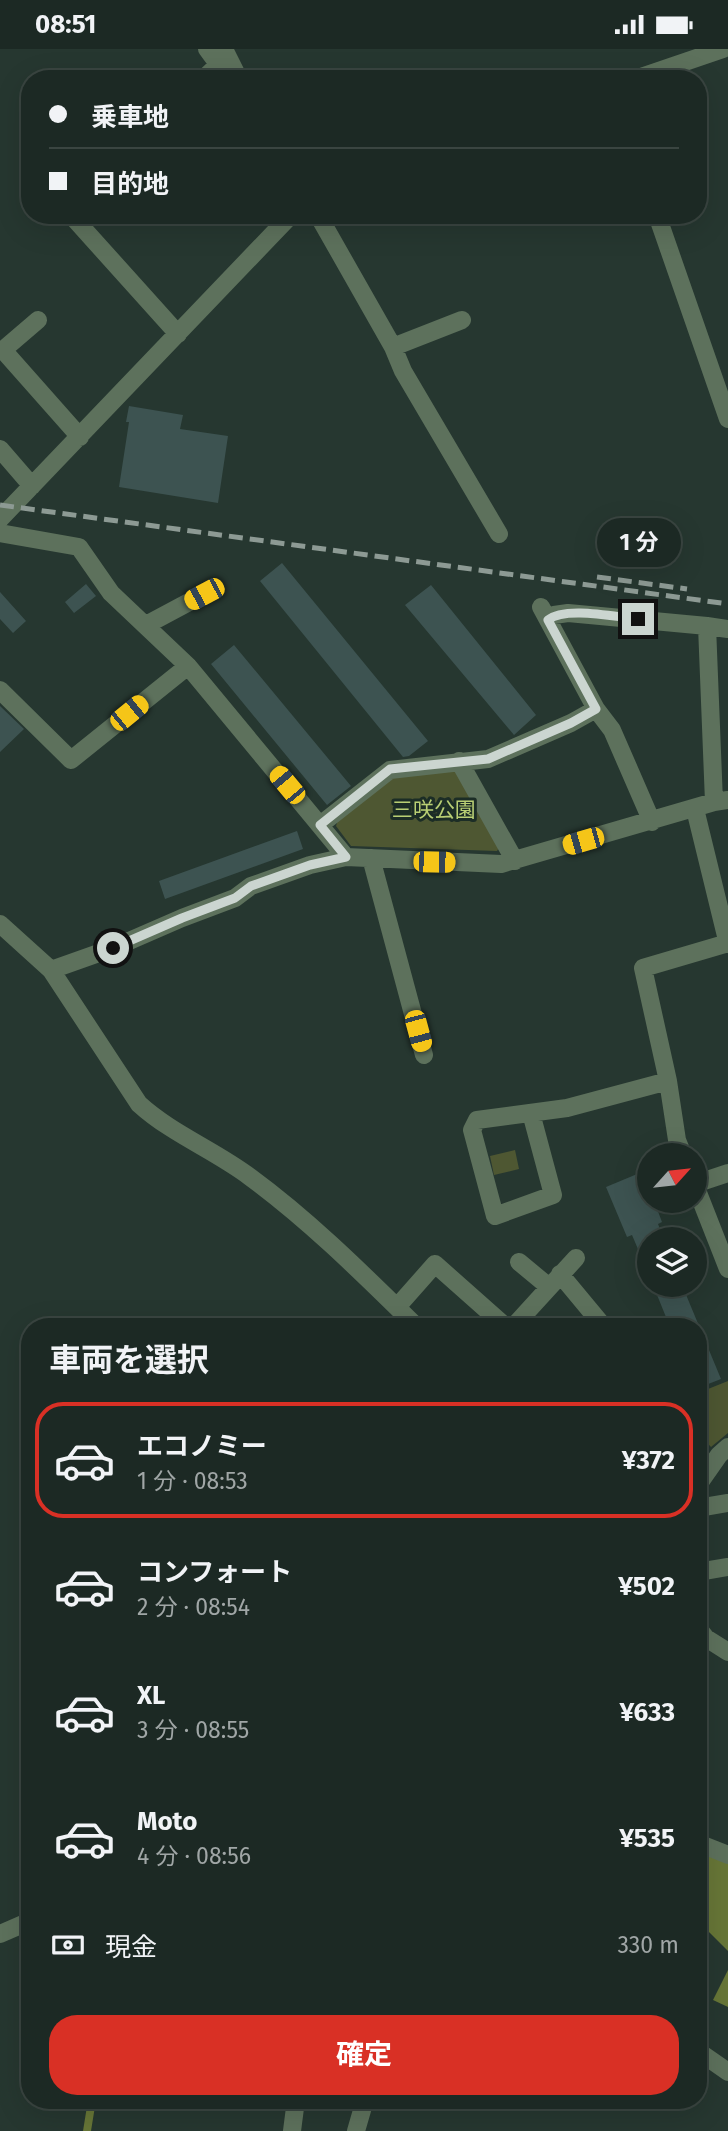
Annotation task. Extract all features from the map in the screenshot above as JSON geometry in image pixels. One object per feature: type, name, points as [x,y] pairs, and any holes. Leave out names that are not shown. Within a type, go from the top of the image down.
[{"type":"street","points":[[207,49],[224,64]]},
{"type":"street","points":[[661,70],[723,49]]},
{"type":"street","points":[[79,224],[178,334]]},
{"type":"street","points":[[0,519],[282,224]]},
{"type":"street","points":[[323,224],[393,347],[403,372],[499,534]]},
{"type":"street","points":[[660,224],[728,419]]},
{"type":"street","points":[[38,320],[3,350],[80,437]]},
{"type":"street","points":[[393,347],[462,320]]},
{"type":"street","points":[[0,449],[32,486]]},
{"type":"street","points":[[0,533],[79,547],[111,593],[188,666],[346,857]]},
{"type":"street","points":[[146,625],[204,594]]},
{"type":"street","points":[[652,822],[612,730],[596,709],[544,614],[568,613],[728,629]]},
{"type":"street","points":[[51,970],[113,948],[235,898],[251,886],[310,865],[346,857],[501,864],[721,801],[708,627]]},
{"type":"street","points":[[0,690],[71,760],[188,666]]},
{"type":"street","points":[[320,825],[390,769],[488,759],[571,723],[596,709]]},
{"type":"street","points":[[459,761],[515,861]]},
{"type":"street","points":[[678,1143],[668,1081],[643,968],[728,944],[695,809]]},
{"type":"street","points":[[371,858],[424,1055]]},
{"type":"street","points":[[0,924],[51,970],[139,1104],[158,1121],[230,1162],[268,1189],[408,1318]]},
{"type":"street","points":[[531,1113],[552,1195],[495,1216],[472,1130],[477,1120],[567,1108],[668,1081]]},
{"type":"street","points":[[707,1181],[728,1174]]},
{"type":"street","points":[[706,1213],[728,1269]]},
{"type":"street","points":[[521,1318],[576,1258]]},
{"type":"street","points":[[519,1262],[554,1280],[594,1318]]},
{"type":"street","points":[[397,1307],[435,1264],[496,1318]]},
{"type":"street","points":[[707,1471],[728,1447]]},
{"type":"street","points":[[707,1506],[728,1503]]},
{"type":"street","points":[[707,1571],[728,1567]]},
{"type":"street","points":[[707,1638],[724,1646]]},
{"type":"street","points":[[707,1846],[728,1854]]},
{"type":"street","points":[[1,1931],[21,1924]]},
{"type":"street","points":[[707,2057],[728,2072]]},
{"type":"street","points":[[292,2131],[295,2109]]},
{"type":"street","points":[[356,2131],[362,2109]]},
{"type":"green space","name":"三咲公園","points":[[456,766],[500,846],[497,851],[351,846],[336,826],[338,820],[390,776]]},
{"type":"green space","points":[[515,1150],[519,1169],[494,1175],[490,1156]]},
{"type":"green space","points":[[728,1381],[728,1433],[711,1447],[707,1443],[707,1389]]},
{"type":"green space","points":[[707,1854],[728,1862],[728,1951],[707,1930]]},
{"type":"green space","points":[[728,1970],[728,2007],[713,2000]]},
{"type":"green space","points":[[87,2109],[95,2109],[91,2131],[83,2131]]},
{"type":"building","points":[[129,406],[183,415],[180,429],[228,436],[218,503],[119,487]]},
{"type":"building","points":[[282,563],[428,741],[409,756],[403,757],[260,581]]},
{"type":"building","points":[[86,584],[96,596],[74,613],[65,602]]},
{"type":"building","points":[[431,585],[536,715],[514,735],[405,605]]},
{"type":"building","points":[[0,592],[26,621],[13,633],[0,619]]},
{"type":"building","points":[[234,645],[351,786],[327,805],[211,664]]},
{"type":"building","points":[[0,706],[24,729],[0,752]]},
{"type":"building","points":[[297,831],[303,849],[165,899],[159,881]]},
{"type":"building","points":[[637,1174],[637,1213],[659,1213],[662,1222],[658,1224],[659,1227],[637,1227],[637,1247],[632,1235],[627,1237],[606,1187]]},
{"type":"building","points":[[658,1297],[687,1297],[696,1318],[666,1318]]},
{"type":"building","points":[[707,1345],[721,1379],[707,1384]]},
{"type":"railway","points":[[0,505],[728,604]]},
{"type":"railway","points":[[597,577],[687,589]]},
{"type":"route","points":[[113,948],[235,898],[251,886],[310,865],[346,857],[320,825],[390,769],[488,759],[571,723],[596,709],[548,620],[554,615],[568,613],[638,619]]}]
